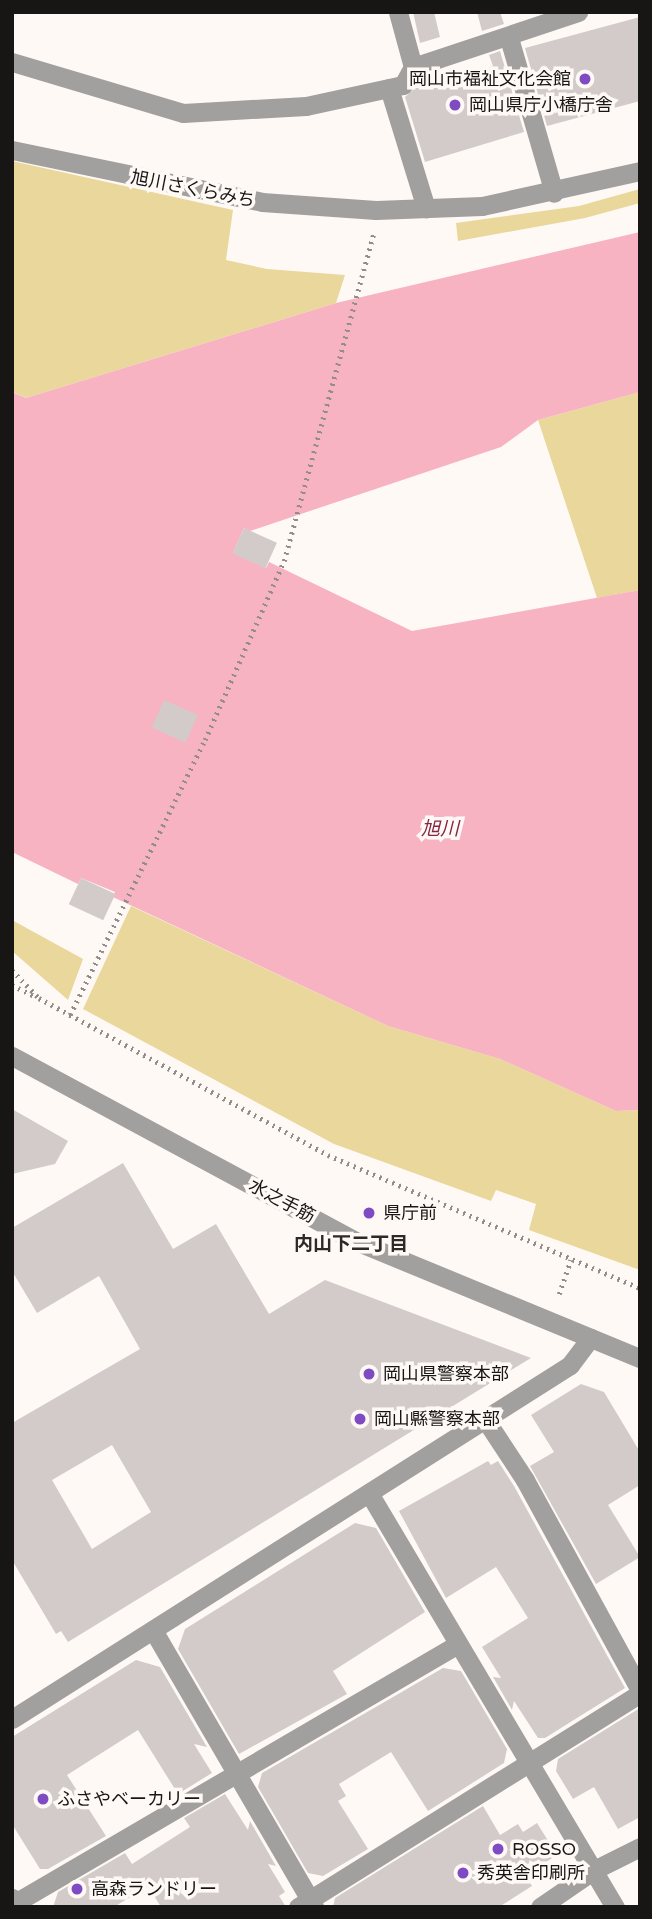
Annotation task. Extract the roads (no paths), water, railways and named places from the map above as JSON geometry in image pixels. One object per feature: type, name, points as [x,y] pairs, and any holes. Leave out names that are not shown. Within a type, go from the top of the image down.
[{"type":"street","points":[[398,12],[413,67]]},
{"type":"street","points":[[12,62],[183,113],[306,106],[403,85],[413,67],[509,38],[579,12]]},
{"type":"street","points":[[509,38],[554,193]]},
{"type":"street","points":[[389,88],[426,208]]},
{"type":"street","name":"旭川さくらみち","points":[[12,150],[262,202],[376,210],[482,206],[554,193],[640,172]]},
{"type":"street","name":"水之手筋","points":[[12,1056],[359,1242],[590,1338],[639,1363]]},
{"type":"street","points":[[12,1719],[570,1365],[590,1338]]},
{"type":"street","points":[[153,1630],[236,1773],[307,1904],[640,1691],[525,1480],[485,1419]]},
{"type":"street","points":[[369,1493],[615,1907]]},
{"type":"street","points":[[15,1903],[458,1644]]},
{"type":"street","points":[[540,1907],[594,1870],[640,1847]]},
{"type":"water","name":"旭川","points":[[640,232],[640,392],[538,420],[501,447],[250,531],[244,528],[233,553],[266,568],[269,562],[412,631],[640,590],[640,1110],[616,1111],[500,1059],[388,1026],[113,897],[115,892],[81,878],[78,884],[12,852],[12,392],[26,398],[336,303]]},
{"type":"place","name":"岡山市福祉文化会館","points":[[585,79]]},
{"type":"place","name":"岡山県庁小橋庁舎","points":[[455,105]]},
{"type":"place","name":"県庁前","points":[[369,1213]]},
{"type":"place","name":"岡山県警察本部","points":[[369,1374]]},
{"type":"place","name":"岡山縣警察本部","points":[[360,1419]]},
{"type":"place","name":"ふさやベーカリー","points":[[43,1799]]},
{"type":"place","name":"ROSSO","points":[[498,1849]]},
{"type":"place","name":"秀英舎印刷所","points":[[463,1873]]},
{"type":"place","name":"高森ランドリー","points":[[77,1889]]},
{"type":"district","name":"内山下二丁目","points":[[351,1245]]}]
